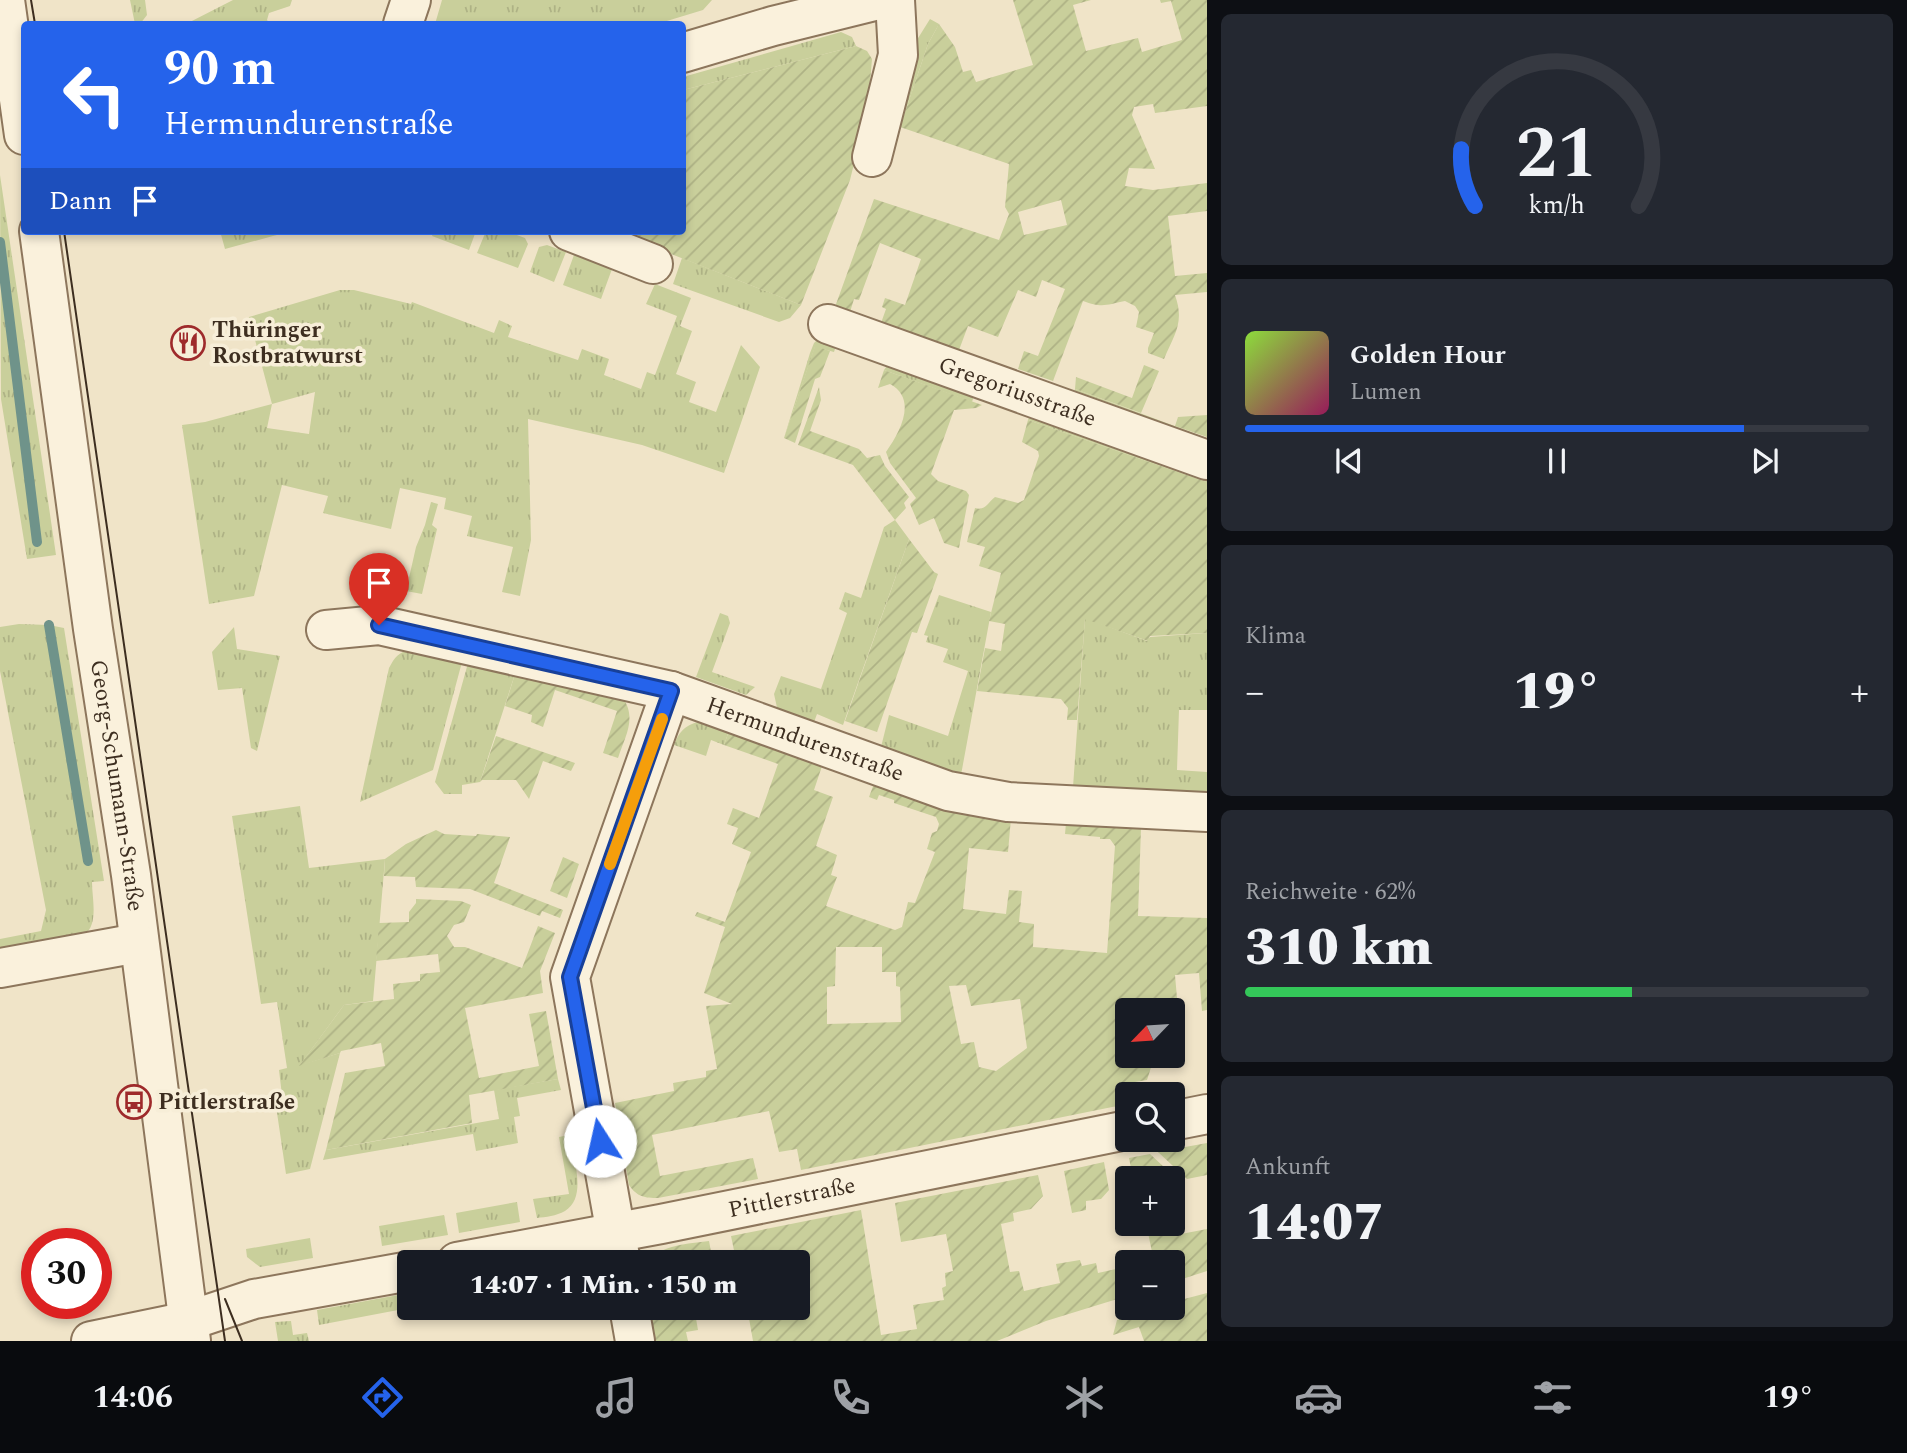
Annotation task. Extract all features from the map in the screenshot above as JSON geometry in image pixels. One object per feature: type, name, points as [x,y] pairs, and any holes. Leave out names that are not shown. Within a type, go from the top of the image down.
[{"type":"street","points":[[5,0],[21,114]]},
{"type":"street","points":[[404,21],[411,0]]},
{"type":"street","points":[[686,51],[769,13],[877,0]]},
{"type":"street","points":[[872,157],[898,55],[895,0]]},
{"type":"street","name":"Georg-Schumann-Straße","points":[[48,235],[93,629],[131,876],[189,1331]]},
{"type":"street","points":[[579,235],[653,264]]},
{"type":"street","name":"Gregoriusstraße","points":[[828,324],[1207,460]]},
{"type":"street","name":"Hermundurenstraße","points":[[326,630],[379,625],[671,691],[948,791],[1007,802],[1207,812]]},
{"type":"street","points":[[618,1247],[570,977],[671,691]]},
{"type":"street","points":[[0,968],[138,943]]},
{"type":"street","points":[[1185,1118],[1207,1114]]},
{"type":"street","name":"Pittlerstraße","points":[[586,1250],[618,1247],[1115,1133]]},
{"type":"street","points":[[91,1341],[137,1333],[189,1331],[254,1299],[397,1272]]},
{"type":"street","points":[[631,1320],[635,1341]]},
{"type":"green space","points":[[130,0],[145,0],[147,15],[142,21],[134,21]]},
{"type":"green space","points":[[233,0],[292,0],[290,6],[269,13],[268,21],[192,21]]},
{"type":"green space","points":[[442,0],[712,0],[703,10],[667,21],[436,21]]},
{"type":"green space","points":[[1013,0],[1091,0],[1073,5],[1086,51],[1138,38],[1142,52],[1182,40],[1171,1],[1161,3],[1160,0],[1207,0],[1207,106],[1155,113],[1153,104],[1134,107],[1132,115],[1155,169],[1129,168],[1125,186],[1153,190],[1207,183],[1207,211],[1168,216],[1175,276],[1207,273],[1207,292],[1175,295],[1179,321],[1164,359],[1148,353],[1154,333],[1136,327],[1139,312],[1135,306],[1125,301],[1100,305],[1083,301],[1053,381],[1018,369],[1024,351],[1038,356],[1065,289],[1042,280],[1036,297],[1018,290],[998,337],[968,326],[959,350],[881,323],[886,309],[882,307],[885,298],[905,305],[921,259],[880,243],[859,300],[854,299],[850,312],[835,307],[874,199],[999,240],[1009,214],[1005,207],[1009,164],[900,127],[928,44],[939,24],[955,47],[963,72],[971,70],[976,82],[1033,65]],"holes":[[[1061,200],[1067,225],[1024,235],[1018,212]]]},
{"type":"green space","points":[[930,19],[939,24],[928,44],[900,127],[894,118],[915,43]]},
{"type":"green space","points":[[841,32],[852,37],[856,46],[686,89],[686,76]]},
{"type":"green space","points":[[856,46],[867,51],[872,59],[868,107],[850,180],[801,305],[638,241],[637,235],[686,235],[686,89]]},
{"type":"green space","points":[[0,175],[56,555],[27,559],[1,399]]},
{"type":"green space","points":[[221,235],[277,235],[225,249]]},
{"type":"green space","points":[[432,235],[475,235],[469,250]]},
{"type":"green space","points":[[484,235],[517,235],[525,238],[528,244],[518,268],[477,253]]},
{"type":"green space","points":[[547,245],[566,252],[554,282],[530,272],[539,247]]},
{"type":"green space","points":[[574,255],[612,269],[601,299],[563,285]]},
{"type":"green space","points":[[682,258],[801,305],[790,318],[779,322],[673,284]]},
{"type":"green space","points":[[655,284],[691,298],[680,326],[692,331],[676,374],[696,382],[689,402],[716,412],[741,345],[760,367],[724,473],[642,445],[528,419],[531,540],[520,596],[502,592],[513,547],[467,536],[472,516],[444,509],[446,498],[400,488],[391,529],[323,513],[328,496],[282,485],[254,596],[209,604],[182,425],[205,422],[272,404],[249,317],[340,290],[354,290],[411,304],[412,302],[494,333],[499,320],[512,326],[508,337],[578,360],[582,349],[609,359],[604,375],[641,389],[647,372],[655,375],[677,316],[646,304]],"holes":[[[315,392],[309,434],[267,428],[272,404]]]},
{"type":"green space","points":[[820,337],[838,339],[834,352],[815,347],[784,438],[810,353]]},
{"type":"green space","points":[[815,346],[830,351],[820,377],[815,379],[795,443],[784,438]]},
{"type":"green space","points":[[892,359],[976,389],[972,402],[884,370]]},
{"type":"green space","points":[[1144,365],[1159,371],[1141,413],[1075,389],[1076,377],[1132,398]]},
{"type":"green space","points":[[884,370],[982,405],[954,410],[931,474],[938,481],[966,491],[969,495],[959,548],[944,543],[934,518],[919,525],[910,504],[916,498],[890,463],[886,452],[901,426],[905,407],[898,390],[890,384],[878,388]]},
{"type":"green space","points":[[819,387],[821,400],[810,431],[859,449],[867,458],[880,455],[885,466],[909,497],[904,503],[906,508],[895,520],[853,465],[798,445]]},
{"type":"green space","points":[[1075,389],[1207,438],[1207,447],[1072,400]]},
{"type":"green space","points":[[1032,410],[1207,473],[1207,482],[1028,420]]},
{"type":"green space","points":[[1207,415],[1207,437],[1175,426],[1178,417]]},
{"type":"green space","points":[[1028,420],[1207,482],[1207,633],[1150,636],[1148,641],[1085,619],[1077,720],[1067,720],[1068,708],[1061,699],[977,691],[985,648],[1001,651],[1005,624],[989,621],[1001,573],[979,566],[985,547],[967,542],[975,508],[984,507],[995,497],[1018,503],[1024,500],[1039,456],[1038,451],[1022,442]]},
{"type":"green space","points":[[431,502],[438,504],[432,525],[437,529],[422,594],[406,591],[416,547]]},
{"type":"green space","points":[[895,520],[909,539],[843,725],[817,714],[813,725],[778,712],[774,694],[781,676],[821,689],[847,613],[839,609],[845,592],[861,598],[884,527]]},
{"type":"green space","points":[[909,539],[938,574],[917,633],[912,632],[877,732],[845,721]]},
{"type":"green space","points":[[939,595],[991,612],[961,775],[881,747],[889,715],[948,736],[968,671],[943,662],[948,649],[926,642],[928,636],[924,635]]},
{"type":"green space","points":[[720,613],[728,616],[730,623],[712,672],[755,687],[746,695],[696,677]]},
{"type":"green space","points":[[1085,618],[1147,641],[1150,637],[1207,633],[1207,710],[1179,710],[1177,770],[1207,772],[1207,793],[1073,787]]},
{"type":"green space","points":[[19,624],[64,628],[104,881],[92,882],[92,925],[84,935],[0,954],[0,939],[41,931],[46,910],[0,671],[0,627]]},
{"type":"green space","points":[[234,627],[237,649],[280,656],[257,751],[251,748],[242,688],[218,690],[212,652]]},
{"type":"green space","points":[[411,650],[462,662],[433,770],[360,802],[389,668],[397,656]]},
{"type":"green space","points":[[468,663],[515,674],[480,782],[462,785],[462,794],[444,794],[435,782]]},
{"type":"green space","points":[[515,674],[623,698],[629,720],[618,758],[603,753],[617,711],[555,690],[543,727],[531,722],[532,715],[505,706]]},
{"type":"green space","points":[[705,721],[730,728],[724,745],[711,740],[706,756],[674,745],[685,728]]},
{"type":"green space","points":[[730,728],[823,763],[814,790],[833,797],[816,846],[837,855],[831,875],[837,877],[826,906],[895,930],[902,927],[908,902],[915,903],[935,852],[927,849],[932,833],[937,831],[939,824],[936,817],[894,803],[894,800],[879,795],[877,800],[869,797],[875,781],[1011,818],[1008,852],[969,848],[963,909],[1006,914],[1009,890],[1022,891],[1019,922],[1034,924],[1033,947],[1107,953],[1115,846],[1110,839],[1065,834],[1066,823],[1141,828],[1138,916],[1207,918],[1207,1010],[1202,1011],[1199,973],[1175,975],[1177,998],[1115,998],[1115,1068],[1151,1068],[1147,1080],[1115,1082],[1115,1106],[801,1170],[797,1149],[779,1152],[769,1111],[652,1135],[660,1176],[753,1158],[758,1179],[658,1198],[638,1194],[629,1185],[615,1103],[674,1091],[673,1083],[706,1077],[706,1071],[717,1069],[706,1006],[732,1004],[704,993],[725,927],[695,916],[697,912],[725,922],[751,852],[732,844],[738,828],[727,824],[733,808],[759,818],[778,764],[724,745]],"holes":[[[836,947],[882,947],[882,972],[896,972],[896,986],[900,987],[901,1022],[827,1024],[827,987],[835,986]],[[966,985],[971,1006],[1020,999],[1027,1048],[996,1071],[979,1067],[974,1042],[961,1044],[949,986]]]},
{"type":"green space","points":[[496,736],[575,763],[571,771],[543,761],[529,799],[516,780],[480,782]]},
{"type":"green space","points":[[300,806],[309,868],[385,859],[373,1001],[344,1005],[300,1065],[340,1053],[310,1169],[286,1174],[276,1106],[283,1104],[279,1070],[287,1068],[277,1002],[261,1004],[232,816]]},
{"type":"green space","points":[[436,830],[444,834],[510,837],[494,883],[563,910],[560,918],[542,911],[540,916],[470,889],[416,887],[415,877],[384,876],[385,859],[406,844]]},
{"type":"green space","points":[[563,857],[579,864],[567,898],[550,891]]},
{"type":"green space","points":[[416,899],[461,901],[471,905],[464,922],[454,925],[447,936],[454,947],[465,947],[522,968],[538,926],[555,933],[540,971],[543,993],[465,1008],[479,1078],[539,1066],[529,1014],[546,1011],[558,1079],[469,1095],[472,1123],[326,1150],[345,1073],[385,1066],[381,1043],[341,1051],[299,1066],[344,1005],[394,999],[393,984],[420,981],[420,974],[440,972],[438,954],[376,961],[379,923],[409,922],[409,912]]},
{"type":"green space","points":[[558,1079],[561,1090],[517,1098],[520,1116],[514,1117],[518,1143],[476,1151],[473,1134],[323,1160],[326,1150],[499,1119],[494,1090]]},
{"type":"green space","points":[[569,1135],[576,1165],[576,1196],[565,1211],[537,1218],[533,1199],[569,1194],[559,1137]]},
{"type":"green space","points":[[1207,1143],[1207,1175],[1187,1179],[1185,1166],[1173,1166],[1158,1152],[1185,1152],[1185,1147]]},
{"type":"green space","points":[[1150,1154],[1163,1166],[1131,1166],[1129,1158]]},
{"type":"green space","points":[[1104,1162],[1109,1190],[1101,1199],[1086,1201],[1086,1210],[1072,1213],[1064,1171]]},
{"type":"green space","points":[[1038,1175],[1043,1196],[1031,1209],[1013,1213],[1014,1221],[1001,1224],[1010,1272],[1019,1271],[1024,1291],[1060,1283],[1056,1264],[1080,1260],[1082,1266],[1096,1263],[1098,1273],[1115,1269],[1115,1300],[1046,1321],[997,1341],[753,1341],[749,1320],[810,1320],[810,1250],[734,1250],[731,1236],[861,1210],[881,1335],[917,1329],[913,1305],[944,1300],[942,1288],[946,1286],[945,1273],[953,1271],[946,1234],[901,1242],[895,1203]]},
{"type":"green space","points":[[517,1202],[520,1222],[459,1233],[456,1213]]},
{"type":"green space","points":[[444,1215],[448,1235],[382,1246],[379,1226]]},
{"type":"green space","points":[[1207,1229],[1207,1271],[1185,1278],[1185,1250],[1152,1250],[1149,1236],[1185,1236],[1185,1233]]},
{"type":"green space","points":[[310,1238],[313,1258],[260,1267],[247,1257],[246,1249]]},
{"type":"green space","points":[[709,1241],[711,1250],[664,1250]]},
{"type":"green space","points":[[1207,1293],[1207,1341],[1144,1341],[1139,1327],[1113,1335],[1117,1320],[1185,1320],[1185,1299]]},
{"type":"green space","points":[[397,1295],[397,1310],[319,1325],[317,1310]]},
{"type":"green space","points":[[650,1320],[696,1320],[698,1330],[686,1332],[688,1341],[653,1341]]},
{"type":"green space","points":[[291,1321],[293,1335],[307,1333],[309,1341],[278,1341],[275,1322]]},
{"type":"waterway","points":[[0,242],[37,542]]},
{"type":"waterway","points":[[49,625],[88,861]]},
{"type":"tram line","points":[[31,0],[34,21]]},
{"type":"tram line","points":[[65,235],[225,1341]]},
{"type":"tram line","points":[[225,1299],[242,1341]]},
{"type":"slow traffic","points":[[610,864],[662,719]]},
{"type":"place","name":"Thüringer Rostbratwurst","points":[[188,343]]},
{"type":"place","name":"Pittlerstraße","points":[[134,1102]]},
{"type":"route","points":[[379,625],[671,691],[570,977],[600,1141]]}]
